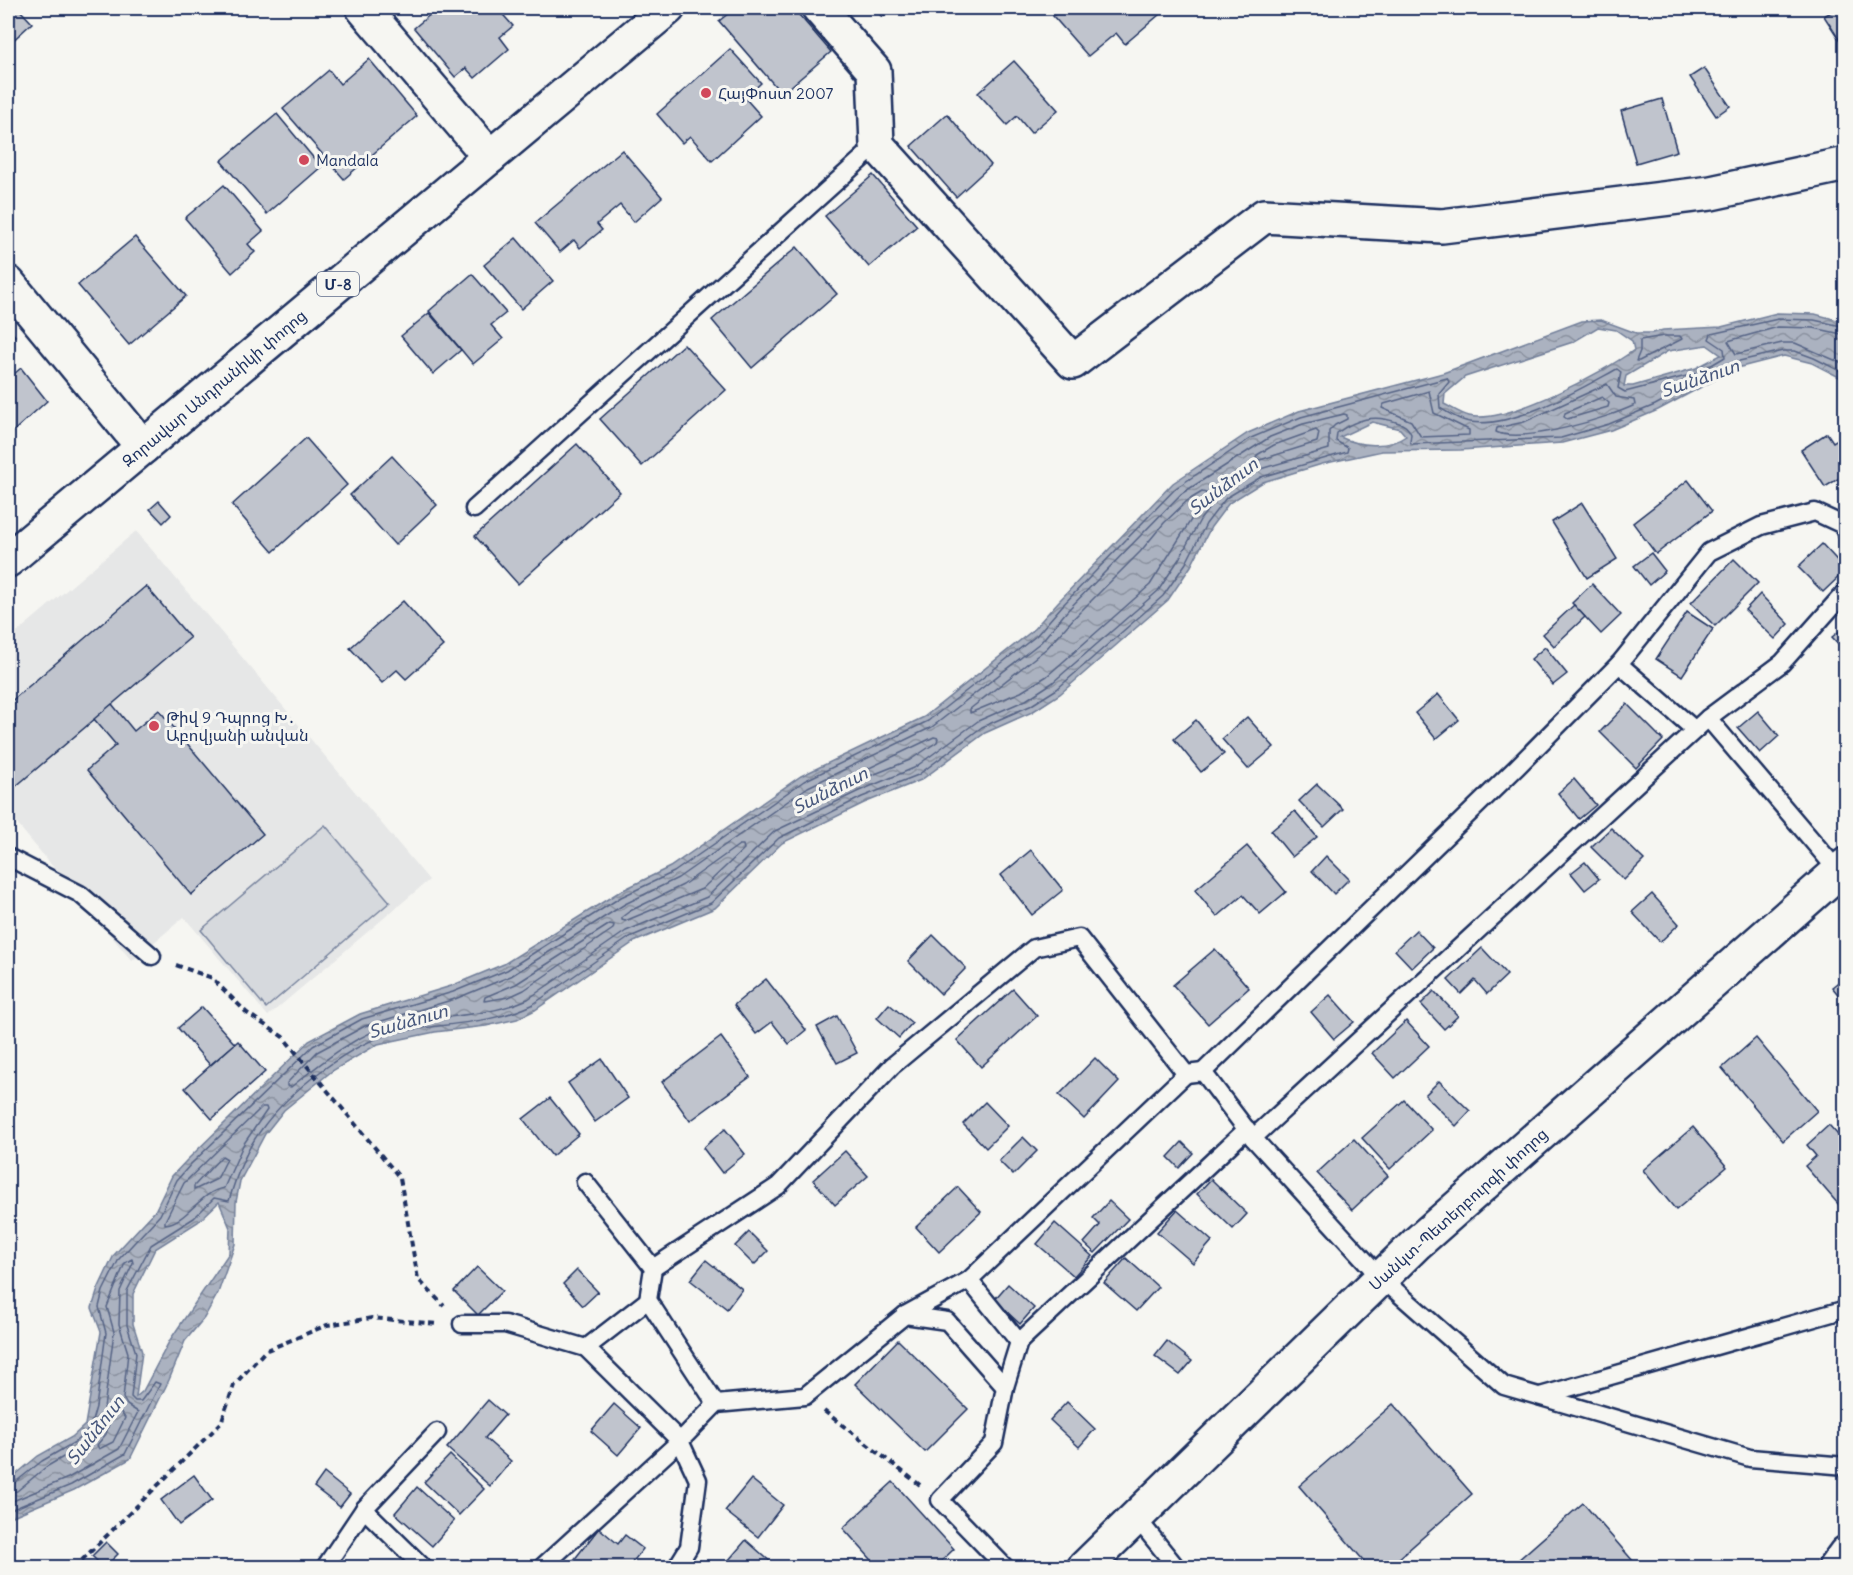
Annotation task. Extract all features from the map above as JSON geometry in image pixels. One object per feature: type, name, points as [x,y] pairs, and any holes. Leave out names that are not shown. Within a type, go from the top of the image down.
[{"type":"main road","points":[[363,8],[490,157]]},
{"type":"main road","name":"Զորավար Անդրանիկի փողոց","points":[[8,560],[668,8]]},
{"type":"main road","points":[[819,8],[874,70],[877,145],[1073,362],[1264,216],[1442,226],[1711,193],[1845,164]]},
{"type":"main road","points":[[8,283],[143,447]]},
{"type":"main road","name":"Սանկտ-Պետերբուրգի փողոց","points":[[1084,1568],[1380,1277],[1842,868]]},
{"type":"main road","points":[[1834,1568],[1845,1553]]},
{"type":"lane","points":[[474,509],[877,145]]},
{"type":"lane","points":[[541,1568],[680,1441],[716,1404],[805,1396],[905,1315],[969,1280],[1194,1073],[1517,767],[1619,664],[1709,552],[1761,526],[1815,512],[1842,525],[1845,532]]},
{"type":"lane","points":[[1006,1568],[940,1500],[994,1443],[1005,1387],[1019,1342],[1708,718],[1782,663],[1845,591]]},
{"type":"lane","points":[[1619,664],[1695,730]]},
{"type":"lane","points":[[1708,718],[1842,868]]},
{"type":"lane","points":[[8,857],[80,894],[152,956]]},
{"type":"lane","points":[[653,1268],[778,1186],[892,1066],[1034,948],[1079,938],[1194,1073],[1380,1277],[1504,1386],[1750,1458],[1845,1466]]},
{"type":"lane","points":[[585,1182],[653,1268],[648,1300],[716,1404]]},
{"type":"lane","points":[[969,1280],[1019,1342]]},
{"type":"lane","points":[[586,1348],[648,1300]]},
{"type":"lane","points":[[1539,1396],[1845,1309]]},
{"type":"lane","points":[[905,1315],[947,1321],[1005,1387]]},
{"type":"lane","points":[[462,1324],[504,1324],[586,1348],[680,1441],[698,1480],[689,1547],[676,1568]]},
{"type":"lane","points":[[325,1567],[364,1509],[437,1432]]},
{"type":"lane","points":[[364,1509],[424,1568]]},
{"type":"lane","points":[[1136,1517],[1177,1568]]},
{"type":"path","points":[[8,605],[11,610],[8,613]]},
{"type":"path","points":[[152,956],[212,978],[247,1012],[282,1038],[374,1146],[400,1178],[418,1279],[462,1324]]},
{"type":"path","points":[[81,1568],[78,1564],[220,1423],[234,1385],[265,1351],[327,1324],[372,1318],[422,1324],[462,1324]]},
{"type":"path","points":[[805,1396],[940,1500]]},
{"type":"shaded area","name":"Թիվ 9 Դպրոց Խ․ Աբովյանի անվան","points":[[136,531],[429,880],[268,1016],[184,917],[132,961],[8,813],[8,640]]},
{"type":"shaded area","points":[[325,825],[390,902],[266,1008],[201,930]]},
{"type":"water","name":"Տանձուտ","points":[[1777,313],[1815,314],[1845,322],[1845,380],[1812,363],[1784,356],[1737,368],[1658,410],[1611,430],[1562,443],[1461,450],[1382,451],[1322,464],[1263,482],[1229,503],[1211,527],[1191,566],[1168,600],[1060,694],[1032,712],[985,733],[921,780],[864,803],[782,843],[715,908],[634,942],[535,1010],[517,1019],[486,1026],[435,1032],[378,1044],[332,1071],[284,1110],[265,1134],[240,1181],[236,1202],[235,1244],[218,1293],[204,1318],[185,1341],[169,1380],[130,1459],[74,1490],[8,1518],[8,1481],[38,1456],[72,1437],[85,1425],[101,1332],[92,1308],[114,1255],[155,1211],[172,1176],[309,1041],[360,1014],[451,986],[504,964],[619,892],[670,867],[801,776],[924,717],[1032,631],[1173,483],[1248,433],[1299,411],[1443,373],[1582,321],[1601,320],[1636,333],[1721,327]],"holes":[[[1598,327],[1616,330],[1632,341],[1634,350],[1601,371],[1554,395],[1506,413],[1485,417],[1469,416],[1444,404],[1445,394],[1465,377],[1573,342]],[[1707,345],[1721,355],[1696,368],[1633,386],[1624,386],[1626,376],[1668,351]],[[1372,422],[1400,429],[1406,436],[1391,443],[1373,445],[1340,437]],[[219,1202],[230,1228],[229,1253],[170,1340],[143,1391],[136,1397],[142,1352],[133,1324],[133,1294],[155,1249],[198,1222]]]},
{"type":"building","points":[[8,8],[18,8],[32,23],[8,45]]},
{"type":"building","points":[[438,8],[497,8],[513,26],[500,37],[509,49],[475,78],[466,68],[455,77],[414,28]]},
{"type":"building","points":[[735,8],[793,8],[831,52],[782,94],[719,21]]},
{"type":"building","points":[[874,8],[894,8],[882,17]]},
{"type":"building","points":[[1063,8],[1167,8],[1125,44],[1116,33],[1088,56],[1053,16]]},
{"type":"building","points":[[1838,8],[1846,8],[1846,50],[1824,16]]},
{"type":"building","points":[[730,49],[761,83],[745,98],[761,116],[712,161],[690,136],[682,143],[657,114]]},
{"type":"building","points":[[369,59],[417,116],[344,179],[283,109],[329,70],[340,84]]},
{"type":"building","points":[[1014,61],[1058,110],[1031,133],[1017,116],[1007,125],[978,93]]},
{"type":"building","points":[[1704,68],[1730,106],[1716,116],[1690,77]]},
{"type":"building","points":[[1662,99],[1677,151],[1636,163],[1621,111]]},
{"type":"building","points":[[277,114],[321,167],[267,214],[221,161]]},
{"type":"building","points":[[947,114],[991,165],[956,197],[911,146]]},
{"type":"building","points":[[622,150],[662,197],[634,222],[620,205],[597,224],[602,230],[580,248],[574,240],[560,252],[535,223]]},
{"type":"building","points":[[873,175],[917,226],[869,267],[825,216]]},
{"type":"building","points":[[224,185],[263,231],[248,244],[255,252],[232,273],[185,218]]},
{"type":"building","points":[[135,237],[186,296],[129,345],[78,285]]},
{"type":"building","points":[[516,238],[553,281],[521,309],[484,265]]},
{"type":"building","points":[[797,247],[837,294],[752,368],[712,320]]},
{"type":"building","points":[[472,274],[506,313],[491,325],[503,339],[473,364],[429,311]]},
{"type":"building","points":[[429,313],[461,350],[433,374],[401,336]]},
{"type":"building","points":[[8,327],[15,336],[8,342]]},
{"type":"building","points":[[684,344],[726,390],[642,466],[600,419]]},
{"type":"building","points":[[21,368],[47,401],[8,436],[8,379]]},
{"type":"building","points":[[1827,433],[1833,442],[1846,434],[1846,474],[1825,487],[1801,450]]},
{"type":"building","points":[[306,438],[347,485],[273,552],[232,505]]},
{"type":"building","points":[[577,444],[620,492],[518,584],[475,536]]},
{"type":"building","points":[[392,456],[437,505],[395,545],[350,495]]},
{"type":"building","points":[[1688,480],[1712,511],[1656,554],[1633,523]]},
{"type":"building","points":[[159,501],[171,515],[163,523],[150,509]]},
{"type":"building","points":[[1582,503],[1617,559],[1587,578],[1552,522]]},
{"type":"building","points":[[1822,544],[1846,570],[1823,592],[1798,567]]},
{"type":"building","points":[[1651,553],[1665,571],[1649,585],[1634,566]]},
{"type":"building","points":[[1734,559],[1758,583],[1715,626],[1691,603]]},
{"type":"building","points":[[1592,584],[1621,615],[1601,634],[1572,603]]},
{"type":"building","points":[[146,586],[190,638],[8,793],[8,704]]},
{"type":"building","points":[[1760,594],[1789,624],[1775,639],[1745,610]]},
{"type":"building","points":[[403,601],[443,646],[406,679],[397,670],[382,683],[350,648]]},
{"type":"building","points":[[1574,605],[1585,617],[1554,646],[1543,634]]},
{"type":"building","points":[[1687,612],[1713,629],[1682,676],[1656,659]]},
{"type":"building","points":[[1846,626],[1846,652],[1832,637]]},
{"type":"building","points":[[1545,647],[1567,674],[1553,685],[1531,659]]},
{"type":"building","points":[[1438,694],[1459,720],[1436,739],[1415,713]]},
{"type":"building","points":[[112,704],[134,731],[159,710],[263,834],[191,895],[87,770],[116,745],[94,719]]},
{"type":"building","points":[[1627,704],[1663,740],[1636,768],[1600,732]]},
{"type":"building","points":[[1758,711],[1779,736],[1760,753],[1738,728]]},
{"type":"building","points":[[1247,717],[1274,747],[1248,769],[1222,739]]},
{"type":"building","points":[[1196,720],[1224,754],[1201,772],[1174,739]]},
{"type":"building","points":[[1574,779],[1596,805],[1579,819],[1558,793]]},
{"type":"building","points":[[1317,784],[1343,809],[1324,827],[1299,801]]},
{"type":"building","points":[[1295,811],[1317,837],[1292,857],[1271,831]]},
{"type":"building","points":[[1611,828],[1644,860],[1624,880],[1591,847]]},
{"type":"building","points":[[1247,846],[1286,892],[1260,914],[1243,895],[1217,917],[1195,890]]},
{"type":"building","points":[[1031,850],[1063,890],[1032,915],[1001,875]]},
{"type":"building","points":[[1326,856],[1349,879],[1334,894],[1312,871]]},
{"type":"building","points":[[1585,862],[1599,879],[1585,890],[1571,873]]},
{"type":"building","points":[[1652,894],[1679,924],[1660,942],[1632,912]]},
{"type":"building","points":[[1416,930],[1433,948],[1412,968],[1395,950]]},
{"type":"building","points":[[933,935],[966,968],[941,994],[908,961]]},
{"type":"building","points":[[1482,948],[1507,975],[1487,994],[1475,980],[1461,994],[1448,980]]},
{"type":"building","points":[[1215,949],[1249,988],[1208,1024],[1173,985]]},
{"type":"building","points":[[1846,976],[1846,1004],[1832,987]]},
{"type":"building","points":[[766,979],[806,1030],[789,1044],[772,1022],[756,1034],[734,1005]]},
{"type":"building","points":[[1013,989],[1037,1016],[981,1067],[957,1040]]},
{"type":"building","points":[[1434,991],[1458,1016],[1444,1029],[1421,1004]]},
{"type":"building","points":[[1330,995],[1354,1022],[1334,1039],[1311,1012]]},
{"type":"building","points":[[889,1004],[912,1023],[899,1038],[877,1018]]},
{"type":"building","points":[[202,1007],[235,1044],[210,1065],[178,1028]]},
{"type":"building","points":[[837,1016],[857,1053],[837,1063],[817,1027]]},
{"type":"building","points":[[1406,1021],[1429,1046],[1395,1078],[1372,1053]]},
{"type":"building","points":[[721,1037],[750,1077],[690,1121],[662,1082]]},
{"type":"building","points":[[1756,1038],[1817,1111],[1783,1141],[1722,1068]]},
{"type":"building","points":[[238,1041],[265,1072],[212,1119],[185,1088]]},
{"type":"building","points":[[1095,1058],[1119,1082],[1084,1119],[1059,1095]]},
{"type":"building","points":[[602,1059],[628,1098],[595,1122],[568,1083]]},
{"type":"building","points":[[1439,1081],[1470,1111],[1456,1126],[1425,1095]]},
{"type":"building","points":[[550,1098],[579,1134],[552,1156],[523,1119]]},
{"type":"building","points":[[1404,1100],[1432,1130],[1390,1169],[1362,1138]]},
{"type":"building","points":[[985,1102],[1008,1126],[986,1148],[963,1124]]},
{"type":"building","points":[[1829,1125],[1846,1144],[1846,1213],[1805,1166],[1816,1156],[1807,1145]]},
{"type":"building","points":[[1693,1127],[1727,1167],[1676,1210],[1643,1170]]},
{"type":"building","points":[[725,1129],[745,1154],[722,1173],[703,1148]]},
{"type":"building","points":[[1023,1137],[1037,1151],[1013,1175],[999,1161]]},
{"type":"building","points":[[1354,1139],[1388,1176],[1352,1210],[1317,1173]]},
{"type":"building","points":[[1182,1142],[1193,1153],[1179,1168],[1168,1157]]},
{"type":"building","points":[[845,1151],[868,1176],[835,1205],[813,1180]]},
{"type":"building","points":[[1211,1179],[1247,1214],[1233,1229],[1197,1194]]},
{"type":"building","points":[[958,1187],[981,1212],[939,1252],[916,1227]]},
{"type":"building","points":[[1109,1201],[1128,1219],[1095,1253],[1084,1243],[1100,1225],[1093,1218]]},
{"type":"building","points":[[1177,1210],[1212,1241],[1193,1263],[1157,1232]]},
{"type":"building","points":[[1055,1223],[1092,1256],[1074,1276],[1037,1244]]},
{"type":"building","points":[[749,1232],[768,1251],[754,1265],[735,1246]]},
{"type":"building","points":[[1126,1258],[1158,1287],[1136,1311],[1104,1283]]},
{"type":"building","points":[[706,1260],[742,1289],[727,1309],[690,1280]]},
{"type":"building","points":[[477,1267],[502,1291],[478,1315],[454,1291]]},
{"type":"building","points":[[577,1270],[598,1292],[583,1306],[563,1284]]},
{"type":"building","points":[[1008,1284],[1034,1308],[1020,1324],[994,1300]]},
{"type":"building","points":[[898,1340],[968,1409],[925,1452],[855,1384]]},
{"type":"building","points":[[1167,1341],[1192,1361],[1180,1375],[1155,1356]]},
{"type":"building","points":[[488,1400],[505,1415],[485,1438],[511,1461],[490,1486],[447,1448]]},
{"type":"building","points":[[1067,1402],[1095,1429],[1079,1447],[1050,1420]]},
{"type":"building","points":[[614,1404],[641,1428],[618,1455],[591,1431]]},
{"type":"building","points":[[1393,1404],[1472,1494],[1388,1568],[1370,1568],[1299,1486]]},
{"type":"building","points":[[450,1455],[484,1489],[459,1515],[424,1482]]},
{"type":"building","points":[[324,1473],[350,1494],[340,1507],[314,1487]]},
{"type":"building","points":[[194,1475],[212,1500],[179,1525],[161,1500]]},
{"type":"building","points":[[751,1479],[783,1505],[758,1537],[725,1511]]},
{"type":"building","points":[[893,1482],[954,1549],[934,1568],[879,1568],[843,1528]]},
{"type":"building","points":[[417,1487],[454,1521],[432,1546],[395,1513]]},
{"type":"building","points":[[1583,1503],[1639,1568],[1509,1568]]},
{"type":"building","points":[[599,1528],[618,1544],[625,1535],[643,1549],[628,1568],[573,1568],[570,1565]]},
{"type":"building","points":[[746,1540],[773,1564],[770,1568],[722,1568]]},
{"type":"building","points":[[106,1542],[118,1554],[104,1568],[92,1556]]},
{"type":"place","name":"ՀայՓոստ 2007","points":[[706,93]]},
{"type":"place","name":"Mandala","points":[[304,160]]},
{"type":"place","name":"Թիվ 9 Դպրոց Խ․ Աբովյանի անվան","points":[[154,726]]}]
